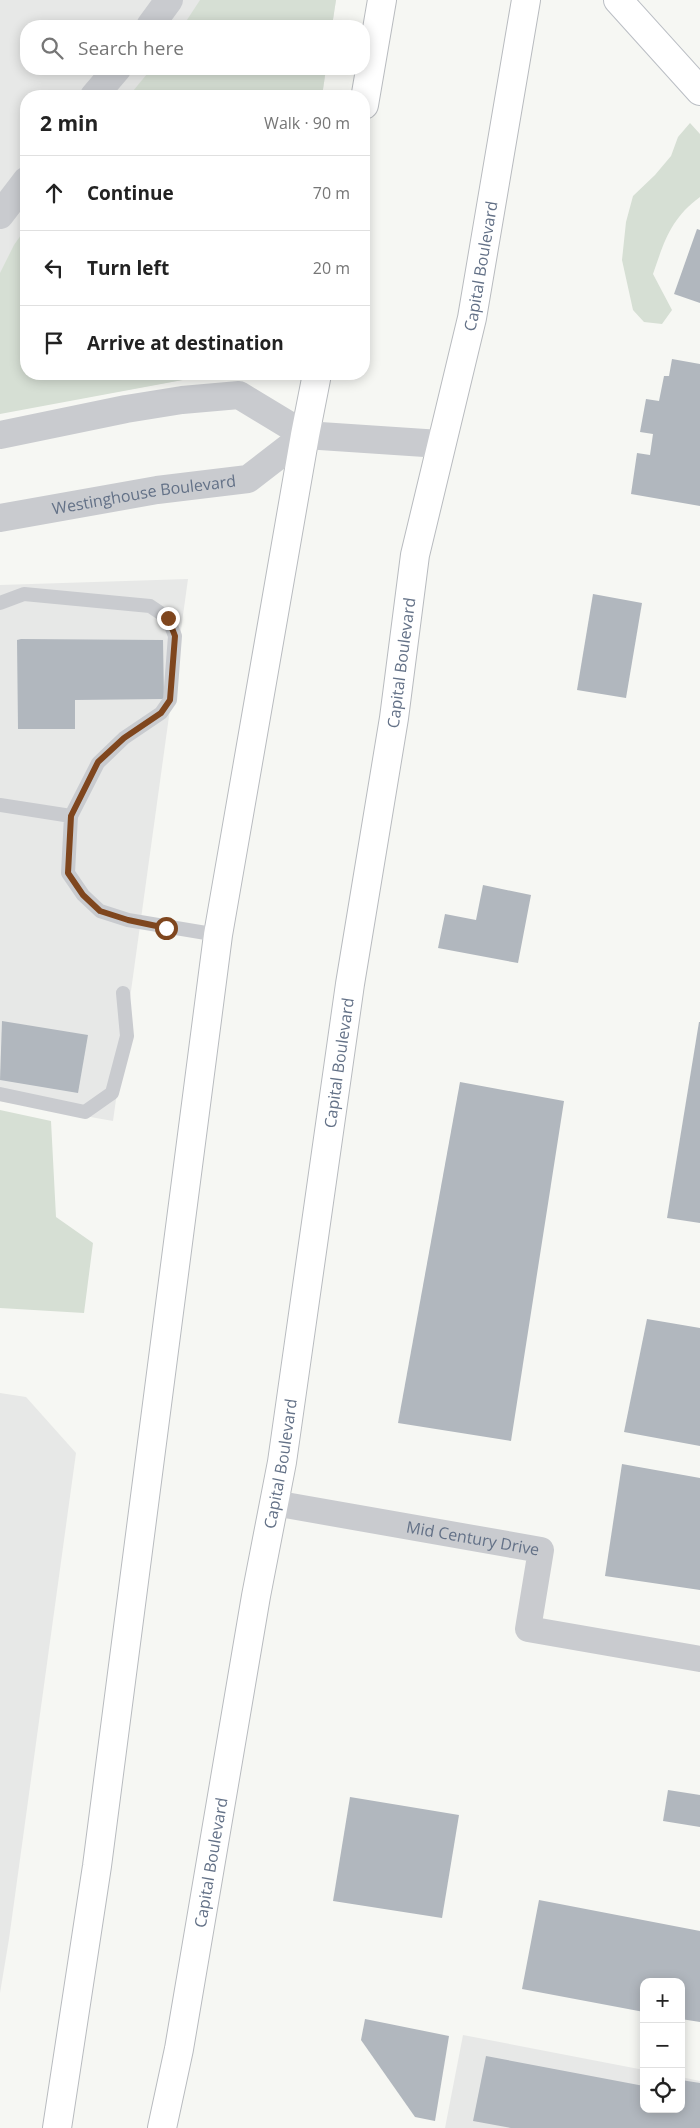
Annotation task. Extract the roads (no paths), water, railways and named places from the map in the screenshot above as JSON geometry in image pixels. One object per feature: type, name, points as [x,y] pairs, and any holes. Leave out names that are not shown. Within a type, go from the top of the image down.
[{"type":"main road","points":[[370,70],[382,0]]},
{"type":"main road","name":"Capital Boulevard","points":[[162,2128],[180,2040],[282,1462],[348,994],[394,718],[415,555],[440,444],[472,318],[526,0]]},
{"type":"main road","points":[[618,0],[700,92]]},
{"type":"main road","points":[[367,90],[369,75]]},
{"type":"main road","points":[[57,2128],[97,1866],[218,935],[316,380]]},
{"type":"street","points":[[154,20],[169,0]]},
{"type":"street","points":[[99,90],[112,75]]},
{"type":"street","points":[[0,215],[20,189]]},
{"type":"street","points":[[0,435],[126,409],[182,400],[239,395],[305,435],[440,444]]},
{"type":"street","name":"Westinghouse Boulevard","points":[[0,518],[157,490],[248,479],[305,435]]},
{"type":"street","name":"Mid Century Drive","points":[[274,1503],[541,1550],[528,1629],[700,1660]]},
{"type":"lane","points":[[0,603],[24,594],[150,606],[168,618],[175,636],[170,700],[161,713],[124,738],[98,762],[71,816],[68,873],[83,895],[100,911],[128,920],[218,935]]},
{"type":"lane","points":[[0,805],[71,816]]},
{"type":"lane","points":[[0,1094],[84,1112],[112,1093],[127,1036],[123,993]]}]
